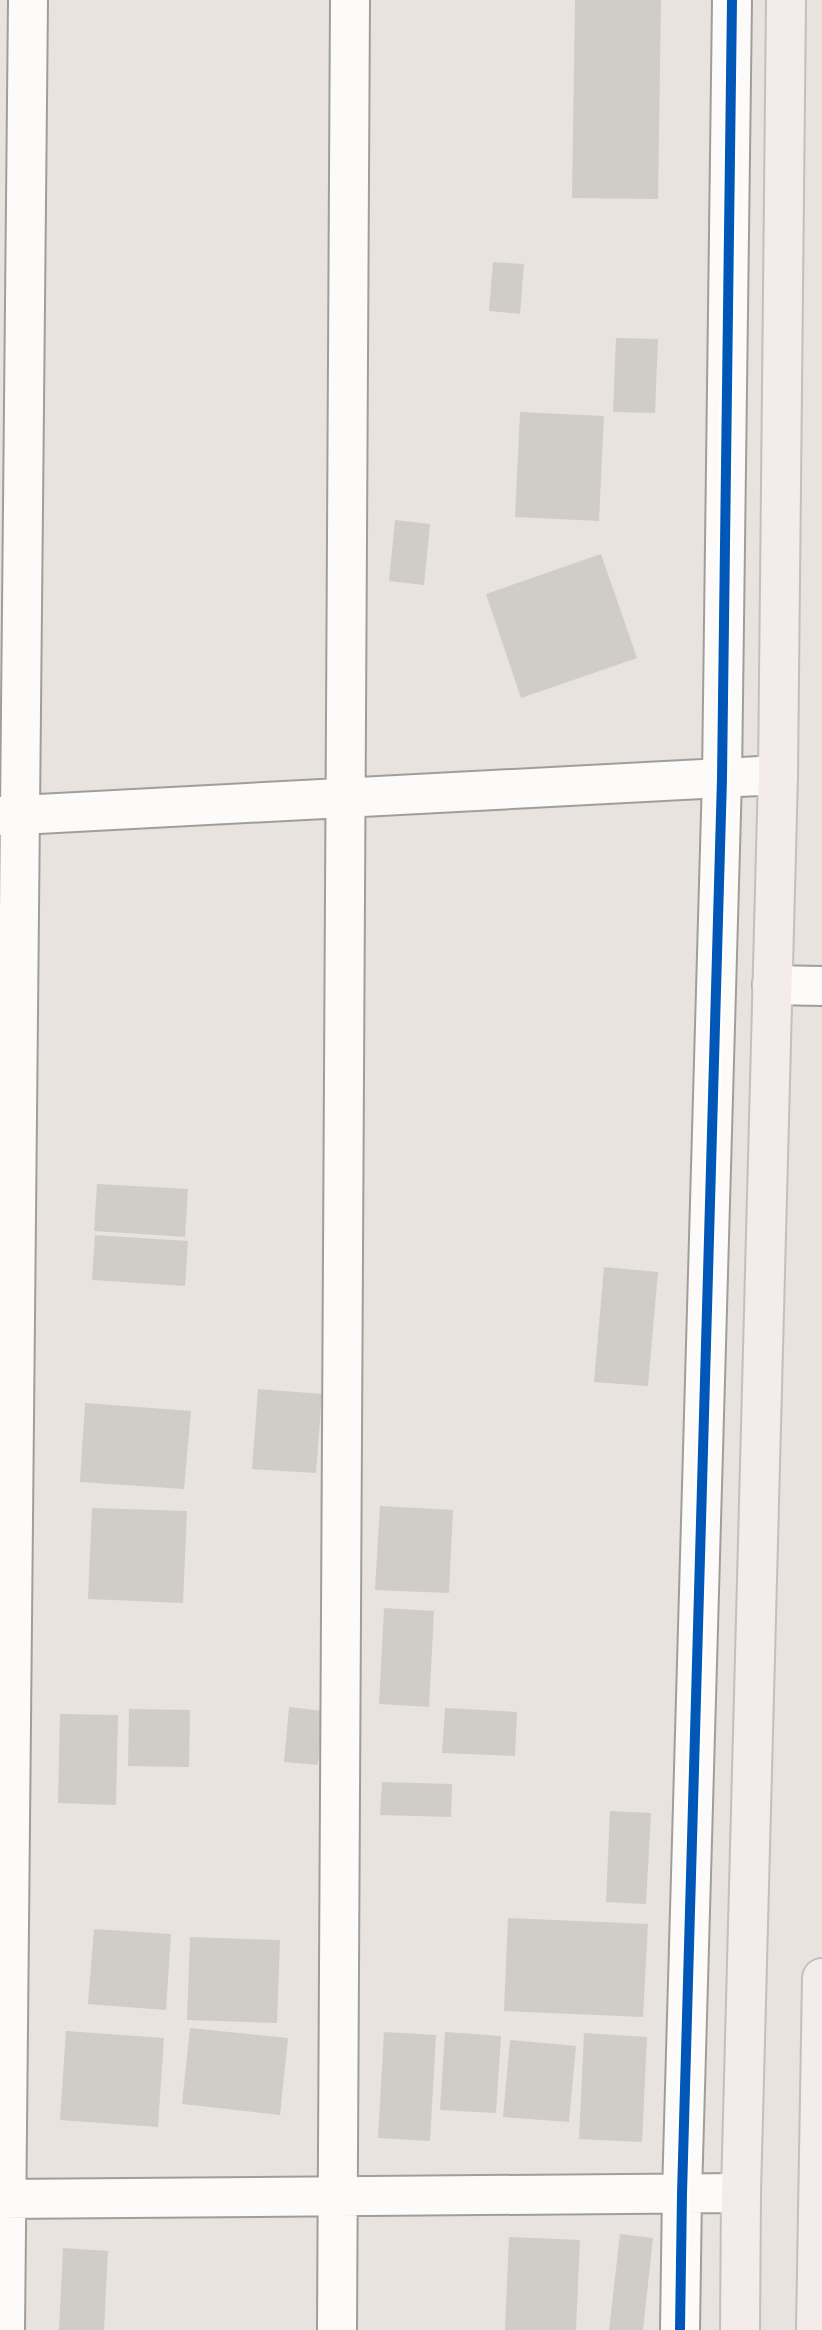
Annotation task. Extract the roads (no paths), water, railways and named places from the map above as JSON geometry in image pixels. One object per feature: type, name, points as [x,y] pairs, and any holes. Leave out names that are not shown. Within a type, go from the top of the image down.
[{"type":"main road","points":[[740,2330],[741,2193],[778,775],[786,0]]},
{"type":"main road","points":[[816,2330],[822,1978]]},
{"type":"street","points":[[5,2330],[3,2199],[11,815],[28,0]]},
{"type":"street","points":[[337,2330],[350,0]]},
{"type":"street","points":[[680,2330],[722,778],[732,0]]},
{"type":"street","points":[[11,815],[778,775]]},
{"type":"street","points":[[772,985],[822,986]]},
{"type":"street","points":[[3,2199],[741,2193]]}]
